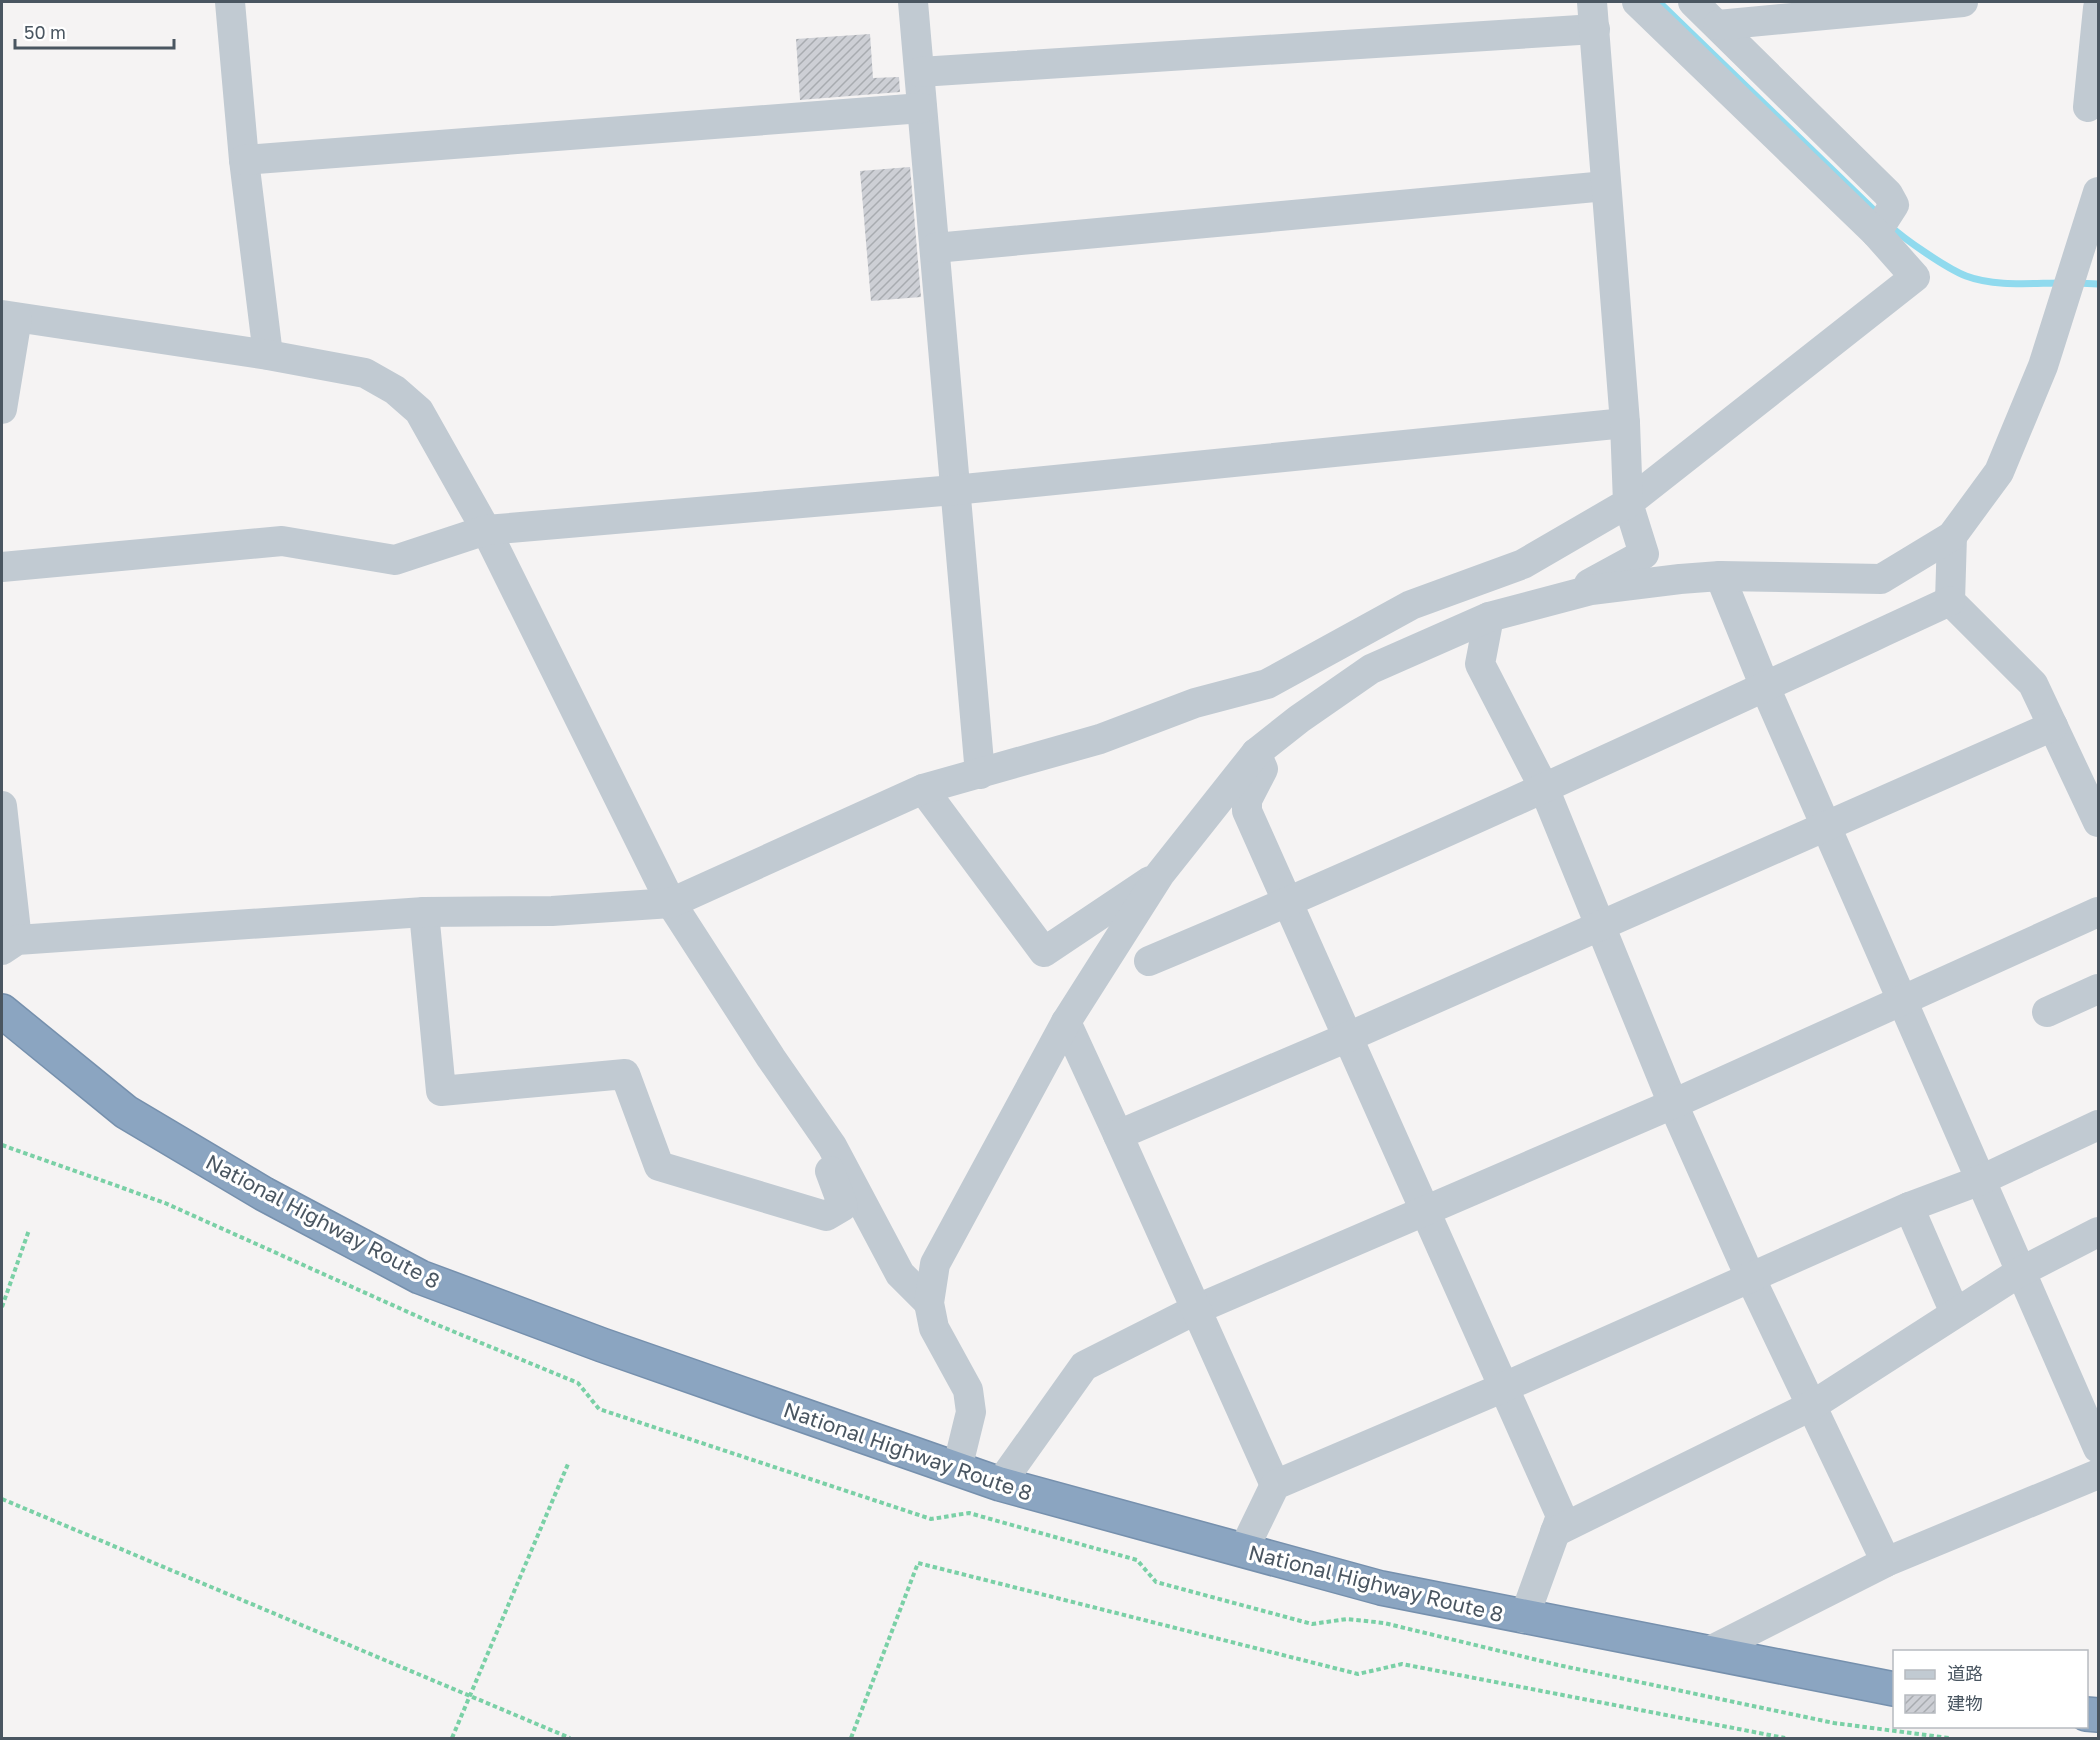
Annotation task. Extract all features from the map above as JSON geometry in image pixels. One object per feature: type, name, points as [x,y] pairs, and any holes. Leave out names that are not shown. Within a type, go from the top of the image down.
[{"type":"highway","name":"National Highway Route 8","points":[[2,1011],[126,1112],[264,1194],[420,1277],[602,1345],[1000,1484],[1381,1588],[1524,1618],[1893,1689]]},
{"type":"street","points":[[230,2],[244,160],[268,355]]},
{"type":"street","points":[[913,2],[980,774]]},
{"type":"street","points":[[2,806],[9,945],[424,912],[552,911],[671,903],[923,789],[1100,739],[1195,703],[1267,684],[1411,605],[1522,564],[1628,503],[1914,277],[1882,225],[1637,2]]},
{"type":"street","points":[[1693,2],[1888,194],[1894,205],[1882,225]]},
{"type":"street","points":[[1719,26],[1963,2]]},
{"type":"street","points":[[2088,107],[2098,8]]},
{"type":"street","points":[[920,72],[1593,15],[1625,423],[1628,503],[1644,554],[1569,596]]},
{"type":"street","points":[[244,160],[922,108]]},
{"type":"street","points":[[936,248],[1606,186]]},
{"type":"street","points":[[957,1470],[970,1412],[968,1390],[934,1328],[929,1303],[935,1264],[1066,1023],[1160,874],[1256,753],[1299,719],[1371,669],[1489,617],[1602,589],[1720,576],[1881,579],[1952,536],[1999,472],[2043,366],[2085,230],[2098,197]]},
{"type":"street","points":[[2,409],[9,317],[268,355],[365,373],[395,390],[419,411],[486,530],[671,903],[771,1058],[829,1140],[900,1274],[929,1303]]},
{"type":"street","points":[[2,567],[282,541],[394,560],[486,530],[954,490],[1625,423]]},
{"type":"street","points":[[1952,536],[1950,601],[2034,684],[2098,822]]},
{"type":"street","points":[[1720,576],[1765,687],[2098,1448]]},
{"type":"street","points":[[1149,961],[1286,904],[1950,601]]},
{"type":"street","points":[[1489,617],[1480,664],[1544,788],[1673,1104],[1750,1277],[1886,1562]]},
{"type":"street","points":[[1118,1135],[1348,1037],[2053,726]]},
{"type":"street","points":[[1256,753],[1263,769],[1247,800],[1247,811],[1286,904],[1348,1037],[1502,1388],[1561,1516],[1524,1618]]},
{"type":"street","points":[[923,789],[1044,952],[1160,874]]},
{"type":"street","points":[[424,912],[441,1091],[625,1074],[658,1166],[826,1215],[843,1206],[823,1153],[829,1140]]},
{"type":"street","points":[[1000,1484],[1084,1366],[1197,1309],[1673,1104],[1901,999],[2098,912]]},
{"type":"street","points":[[2047,1012],[2098,989]]},
{"type":"street","points":[[1066,1023],[1275,1485]]},
{"type":"street","points":[[1243,1551],[1275,1485],[1502,1388],[1909,1207],[1981,1180],[2098,1125]]},
{"type":"street","points":[[1909,1207],[1955,1313]]},
{"type":"street","points":[[1555,1532],[1813,1405],[2020,1272],[2098,1232]]},
{"type":"street","points":[[1708,1652],[1886,1562],[2098,1474]]},
{"type":"path","points":[[2,1307],[29,1230]]},
{"type":"path","points":[[452,1738],[568,1464]]},
{"type":"path","points":[[2,1499],[570,1738]]},
{"type":"path","points":[[850,1738],[918,1563],[1358,1674],[1402,1664],[1785,1738]]},
{"type":"building","points":[[870,34],[873,78],[899,77],[900,92],[800,100],[796,39]]},
{"type":"building","points":[[910,167],[921,297],[871,301],[860,171]]},
{"type":"waterway","points":[[1659,2],[1879,215]]},
{"type":"waterway","points":[[1889,225],[1926,253],[1966,276],[2001,283],[2063,283]]},
{"type":"waterway","points":[[2077,283],[2098,284]]}]
